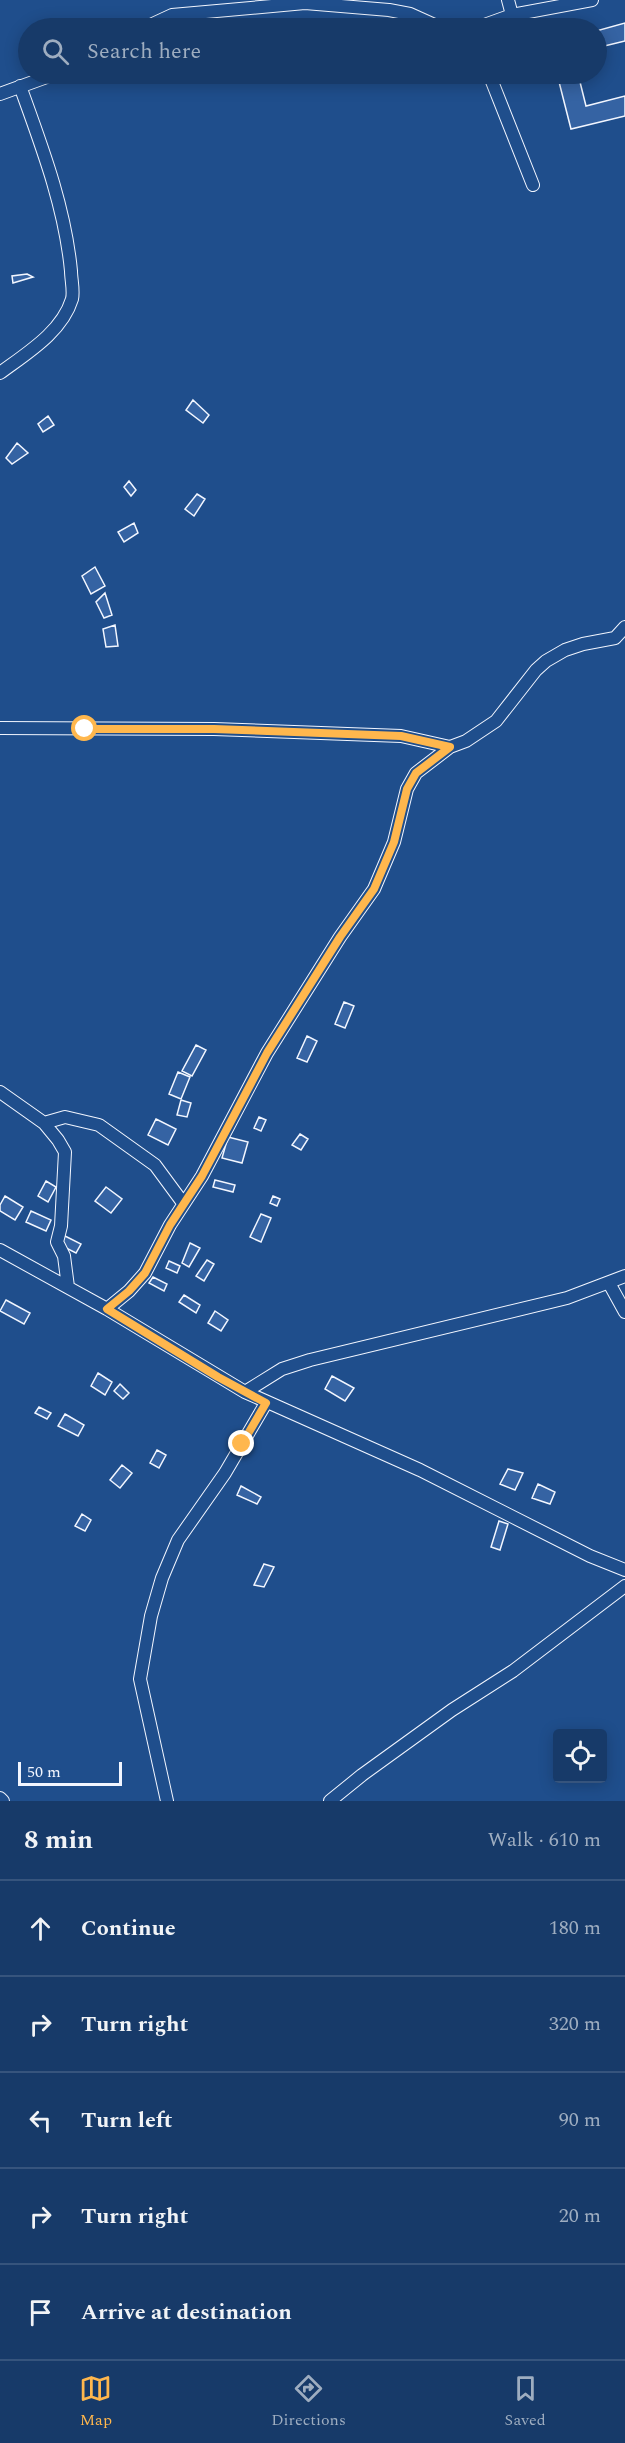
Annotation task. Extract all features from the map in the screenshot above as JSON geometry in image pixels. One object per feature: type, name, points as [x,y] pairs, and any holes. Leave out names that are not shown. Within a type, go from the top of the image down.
[{"type":"street","points":[[508,0],[512,15]]},
{"type":"street","points":[[504,18],[592,0]]},
{"type":"street","points":[[166,18],[172,15],[304,3],[389,10],[419,18]]},
{"type":"street","points":[[0,94],[26,84]]},
{"type":"street","points":[[493,84],[533,185]]},
{"type":"street","points":[[0,373],[35,347],[61,323],[73,297],[67,235],[47,161],[20,86]]},
{"type":"street","points":[[107,1309],[129,1291],[145,1273],[183,1203],[202,1176],[267,1053],[340,937],[374,889],[394,842],[407,789],[416,773],[450,747],[466,741],[496,721],[536,670],[546,661],[583,644],[615,638],[625,627]]},
{"type":"street","points":[[0,728],[214,729],[401,736],[450,747]]},
{"type":"street","points":[[0,1092],[44,1123],[65,1152],[61,1226],[57,1242],[64,1256],[68,1287]]},
{"type":"street","points":[[44,1123],[65,1117],[99,1125],[155,1165],[183,1203]]},
{"type":"street","points":[[0,1250],[107,1309],[266,1403],[420,1470],[590,1556],[625,1570]]},
{"type":"street","points":[[245,1392],[282,1370],[310,1360],[567,1298],[625,1276]]},
{"type":"street","points":[[609,1282],[625,1312]]},
{"type":"street","points":[[167,1801],[140,1679],[151,1616],[162,1578],[178,1540],[225,1473],[266,1403]]},
{"type":"street","points":[[330,1801],[452,1710],[513,1671],[625,1586]]},
{"type":"street","points":[[0,1798],[3,1801]]},
{"type":"building","points":[[625,23],[625,41],[607,45],[607,28]]},
{"type":"building","points":[[560,84],[580,84],[586,106],[625,96],[625,116],[571,129]]},
{"type":"building","points":[[27,274],[33,277],[13,283],[12,276]]},
{"type":"building","points":[[193,400],[209,415],[203,423],[186,410]]},
{"type":"building","points":[[48,416],[54,425],[43,432],[38,424]]},
{"type":"building","points":[[17,443],[28,453],[12,464],[6,458]]},
{"type":"building","points":[[129,481],[136,490],[131,496],[124,487]]},
{"type":"building","points":[[197,494],[205,499],[194,516],[185,509]]},
{"type":"building","points":[[134,523],[138,533],[124,542],[118,532]]},
{"type":"building","points":[[95,567],[105,586],[91,594],[82,576]]},
{"type":"building","points":[[105,593],[112,615],[104,618],[96,602]]},
{"type":"building","points":[[115,625],[118,646],[106,647],[103,629]]},
{"type":"building","points":[[344,1002],[354,1006],[345,1028],[335,1024]]},
{"type":"building","points":[[307,1036],[317,1041],[307,1062],[297,1058]]},
{"type":"building","points":[[196,1045],[206,1050],[192,1076],[182,1071]]},
{"type":"building","points":[[178,1072],[190,1077],[181,1099],[169,1094]]},
{"type":"building","points":[[181,1100],[191,1103],[187,1117],[177,1115]]},
{"type":"building","points":[[259,1117],[266,1120],[261,1131],[254,1128]]},
{"type":"building","points":[[156,1119],[176,1129],[168,1145],[148,1135]]},
{"type":"building","points":[[300,1134],[308,1139],[301,1150],[292,1145]]},
{"type":"building","points":[[228,1137],[248,1142],[242,1163],[222,1158]]},
{"type":"building","points":[[215,1180],[235,1185],[233,1192],[213,1187]]},
{"type":"building","points":[[46,1181],[56,1187],[48,1202],[38,1196]]},
{"type":"building","points":[[106,1187],[122,1199],[111,1213],[95,1201]]},
{"type":"building","points":[[5,1196],[23,1207],[15,1220],[0,1211],[0,1205]]},
{"type":"building","points":[[273,1196],[280,1199],[277,1206],[270,1203]]},
{"type":"building","points":[[31,1211],[51,1220],[46,1231],[26,1222]]},
{"type":"building","points":[[261,1214],[271,1218],[261,1242],[250,1237]]},
{"type":"building","points":[[65,1236],[81,1244],[76,1253],[60,1245]]},
{"type":"building","points":[[190,1243],[200,1248],[189,1267],[182,1263]]},
{"type":"building","points":[[207,1260],[214,1264],[204,1281],[196,1276]]},
{"type":"building","points":[[169,1261],[180,1266],[177,1273],[166,1268]]},
{"type":"building","points":[[153,1277],[167,1284],[164,1291],[149,1283]]},
{"type":"building","points":[[184,1295],[200,1305],[196,1313],[179,1302]]},
{"type":"building","points":[[6,1300],[30,1313],[24,1324],[0,1311]]},
{"type":"building","points":[[215,1311],[228,1320],[221,1331],[208,1323]]},
{"type":"building","points":[[98,1373],[112,1382],[105,1395],[91,1386]]},
{"type":"building","points":[[332,1376],[354,1388],[345,1401],[325,1389]]},
{"type":"building","points":[[120,1384],[129,1393],[123,1399],[114,1391]]},
{"type":"building","points":[[39,1407],[51,1413],[47,1419],[35,1413]]},
{"type":"building","points":[[65,1414],[84,1425],[78,1436],[58,1426]]},
{"type":"building","points":[[157,1450],[166,1455],[159,1468],[150,1463]]},
{"type":"building","points":[[122,1465],[132,1473],[120,1488],[110,1480]]},
{"type":"building","points":[[508,1469],[523,1473],[515,1490],[500,1484]]},
{"type":"building","points":[[538,1484],[555,1492],[550,1504],[532,1498]]},
{"type":"building","points":[[241,1486],[261,1497],[257,1504],[237,1495]]},
{"type":"building","points":[[82,1514],[91,1520],[85,1531],[75,1526]]},
{"type":"building","points":[[499,1521],[508,1524],[500,1550],[491,1547]]},
{"type":"building","points":[[264,1564],[274,1567],[264,1587],[254,1585]]},
{"type":"route","points":[[85,729],[214,729],[401,736],[450,747],[416,773],[407,789],[400,824],[387,863],[374,889],[317,972],[267,1053],[202,1176],[170,1225],[145,1273],[129,1291],[107,1309],[218,1377],[266,1403],[242,1444]]}]
